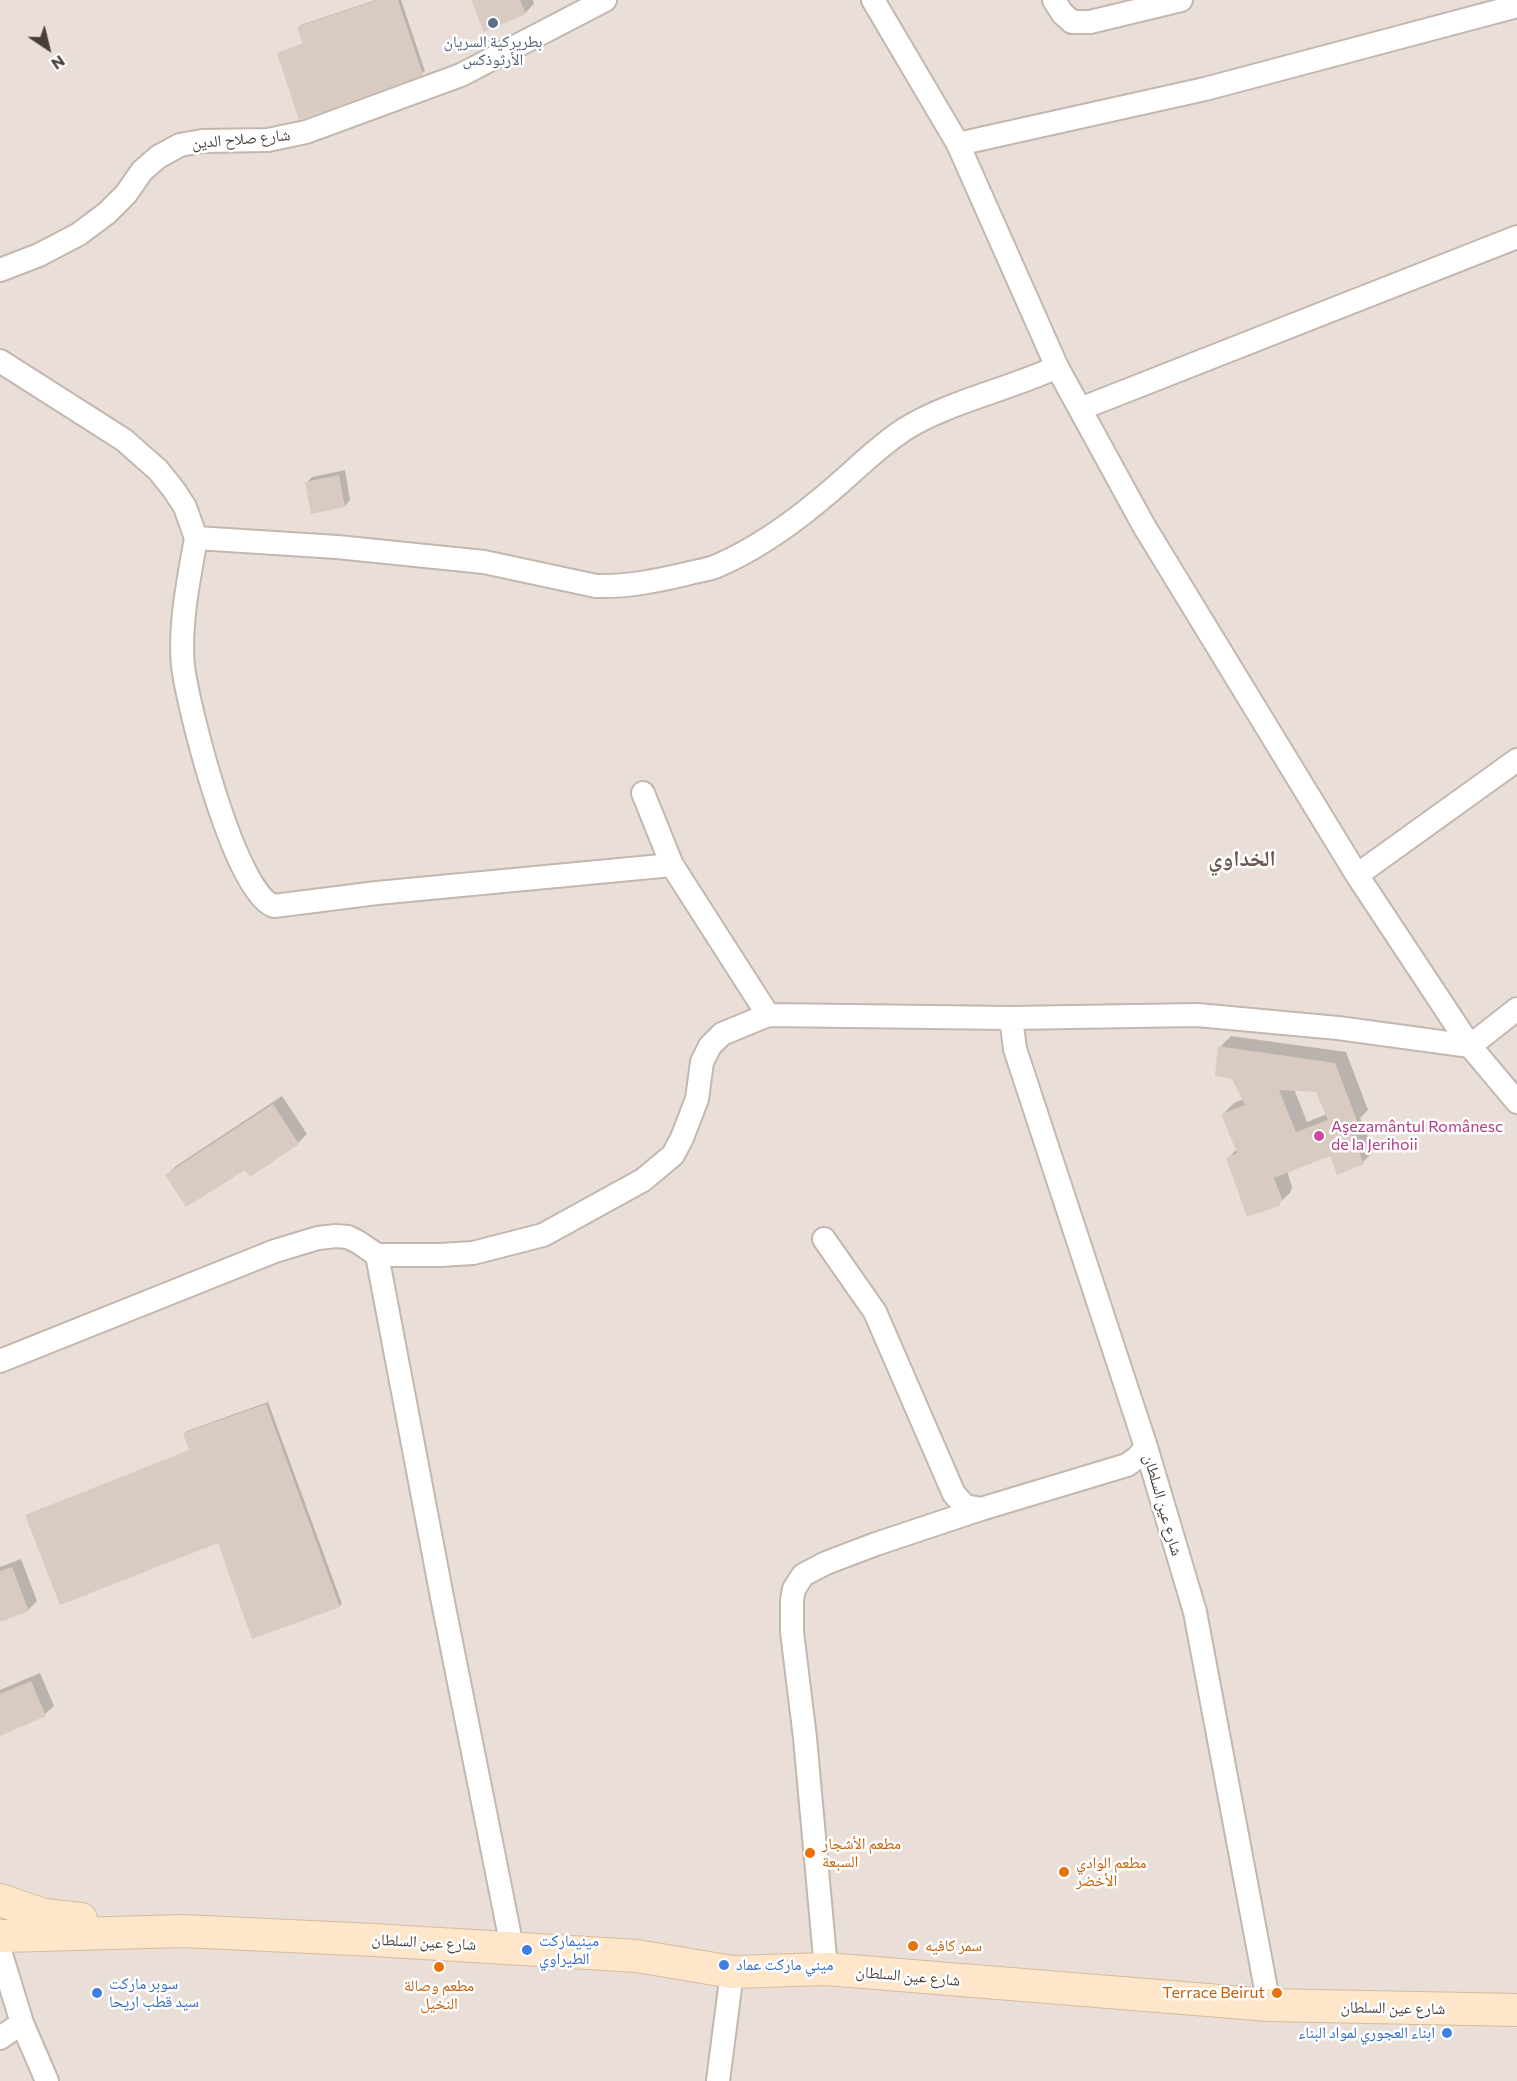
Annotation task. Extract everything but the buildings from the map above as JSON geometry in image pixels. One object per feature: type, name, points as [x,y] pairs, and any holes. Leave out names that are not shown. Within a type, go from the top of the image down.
[{"type":"main road","name":"شارع عين السلطان","points":[[0,1900],[44,1915],[128,1925],[152,1932]]},
{"type":"main road","name":"شارع عين السلطان","points":[[1,1933],[183,1931],[512,1947],[637,1956],[732,1972],[826,1969],[1269,2005],[1517,2010]]},
{"type":"street","name":"شارع صلاح الدين","points":[[0,270],[39,255],[79,234],[107,213],[126,194],[142,171],[158,157],[180,145],[202,141],[268,140],[306,132],[461,75],[605,0]]},
{"type":"street","points":[[873,0],[958,144],[1057,367],[1144,526],[1357,875],[1470,1046],[1517,1102]]},
{"type":"street","points":[[1054,0],[1062,13],[1072,22],[1090,22],[1181,0]]},
{"type":"street","points":[[958,144],[1205,89],[1517,6]]},
{"type":"street","points":[[1080,409],[1517,237]]},
{"type":"street","points":[[0,361],[124,440],[149,462],[174,490],[185,507],[196,538],[185,602],[184,622],[183,664],[190,706],[201,748],[240,863],[254,888],[269,904],[274,906],[378,893],[672,865]]},
{"type":"street","points":[[196,538],[337,547],[484,562],[596,586],[654,581],[716,566],[763,541],[821,500],[876,449],[907,428],[940,412],[1057,367]]},
{"type":"street","points":[[1357,875],[1517,760]]},
{"type":"street","points":[[643,793],[672,865],[768,1016]]},
{"type":"street","points":[[0,1361],[275,1251],[318,1238],[348,1237],[377,1255],[440,1256],[473,1253],[543,1235],[643,1180],[673,1155],[697,1099],[702,1062],[710,1046],[722,1034],[768,1016],[1011,1018],[1197,1015],[1338,1028],[1470,1046],[1517,1010]]},
{"type":"street","name":"شارع عين السلطان","points":[[1011,1018],[1015,1049],[1146,1447],[1195,1612],[1269,2005]]},
{"type":"street","points":[[824,1239],[875,1312],[954,1494],[965,1506],[981,1509]]},
{"type":"street","points":[[377,1255],[444,1609],[512,1947]]},
{"type":"street","points":[[826,1969],[805,1738],[792,1632],[794,1589],[803,1575],[812,1570],[876,1544],[1126,1465],[1137,1458],[1146,1447]]},
{"type":"street","points":[[936,1524],[948,1514],[954,1494]]},
{"type":"street","points":[[1,1933],[22,2023]]},
{"type":"street","points":[[718,2081],[732,1972]]},
{"type":"street","points":[[0,1986],[22,2023],[47,2081]]},
{"type":"street","points":[[0,2037],[22,2023]]},
{"type":"shaded area","points":[[0,0],[1517,0],[1517,2081],[0,2081]]},
{"type":"place","name":"بطريركية السريان الأرثوذكس","points":[[493,23]]},
{"type":"place","name":"Aşezamântul Românesc de la Jerihoii","points":[[1319,1136]]},
{"type":"place","name":"مطعم الأشجار السبعة","points":[[810,1853]]},
{"type":"place","name":"مطعم الوادي الأخضر","points":[[1064,1872]]},
{"type":"place","name":"سمر كافيه","points":[[913,1946]]},
{"type":"place","name":"مينيماركت الطيراوي","points":[[527,1950]]},
{"type":"place","name":"ميني ماركت عماد","points":[[724,1965]]},
{"type":"place","name":"مطعم وصالة النخيل","points":[[439,1967]]},
{"type":"place","name":"سوبر ماركت سيد قطب اريحا","points":[[97,1993]]},
{"type":"place","name":"Terrace Beirut","points":[[1277,1993]]},
{"type":"place","name":"ابناء العجوري لمواد البناء","points":[[1447,2033]]},
{"type":"district","name":"الخداوي","points":[[1242,859]]}]
